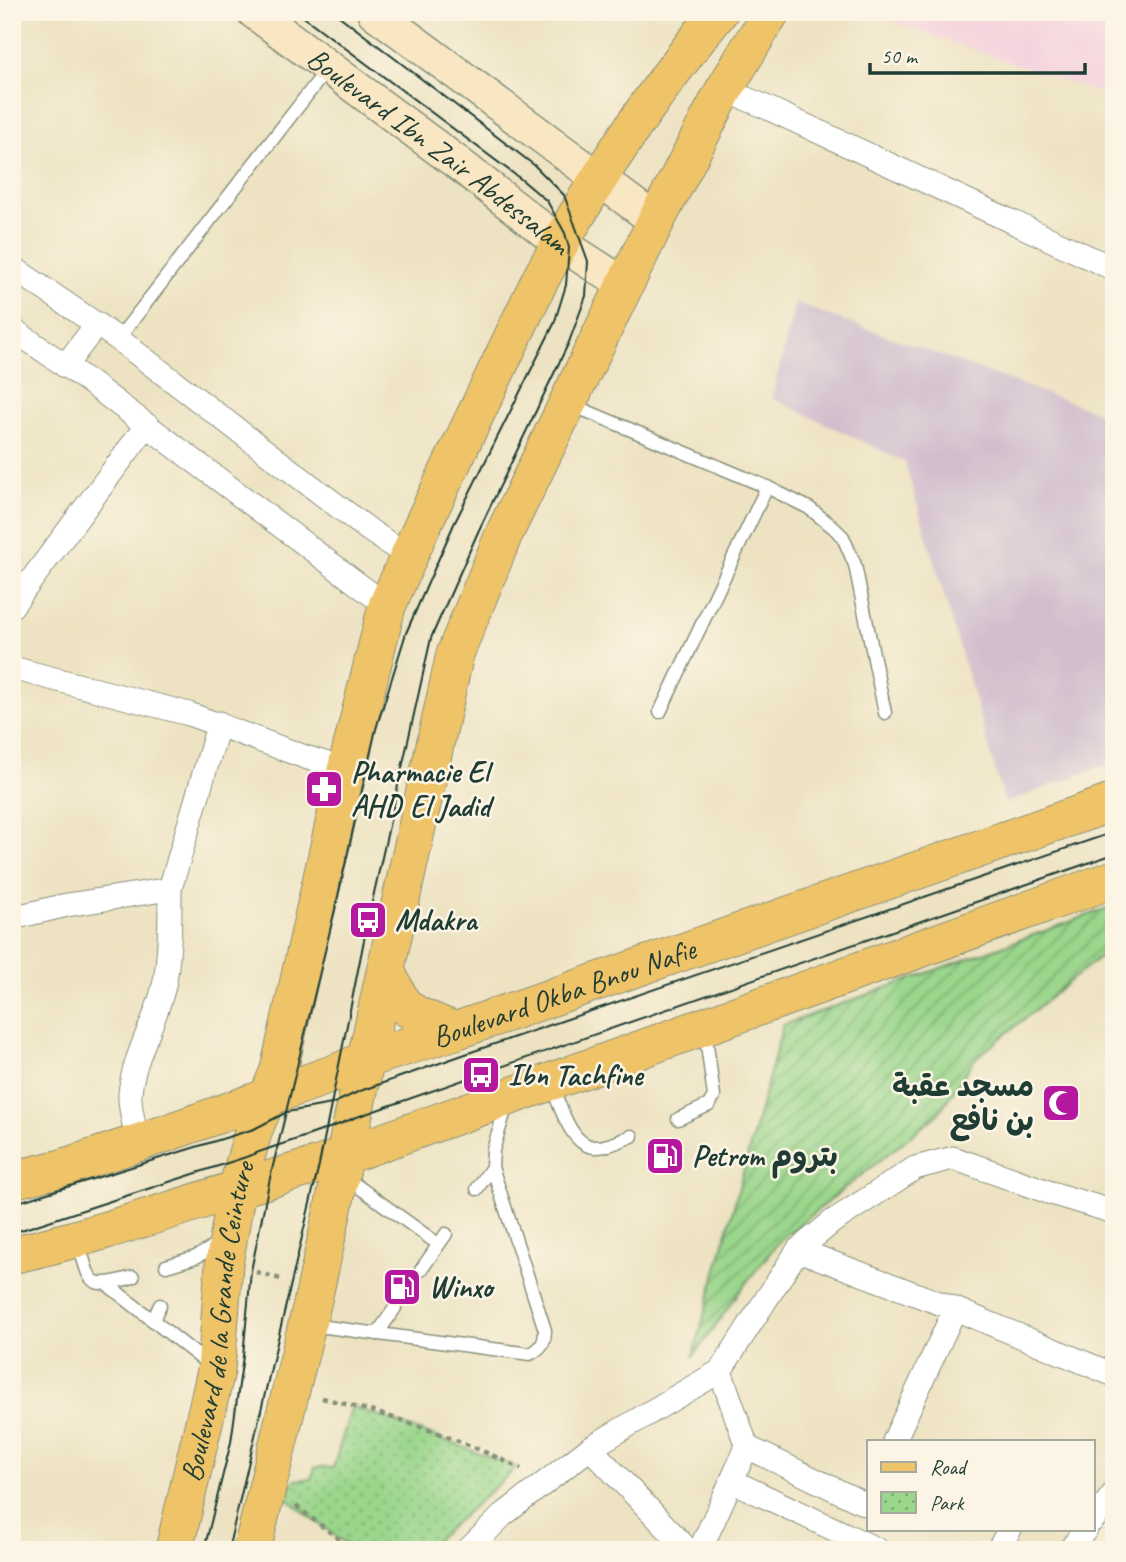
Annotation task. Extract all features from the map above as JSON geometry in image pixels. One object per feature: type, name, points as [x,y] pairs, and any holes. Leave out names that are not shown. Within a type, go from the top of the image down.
[{"type":"main road","name":"Boulevard de la Grande Ceinture","points":[[174,1550],[216,1371],[227,1251],[237,1189],[254,1129],[279,1070],[346,770],[387,606],[539,282],[560,243],[598,180],[678,62],[719,12]]},
{"type":"main road","points":[[252,1550],[316,1287],[455,654],[504,534],[656,221],[724,90],[771,12]]},
{"type":"main road","name":"Boulevard Okba Bnou Nafie","points":[[12,1180],[62,1168],[138,1142],[338,1072],[367,1059],[455,1031],[1114,802]]},
{"type":"main road","points":[[12,1255],[78,1240],[319,1165],[343,1164],[509,1096],[1114,879]]},
{"type":"main road","points":[[387,973],[403,1005],[417,1015],[455,1031]]},
{"type":"street","name":"Boulevard Ibn Zair Abdessalam","points":[[254,12],[560,243],[625,285]]},
{"type":"street","points":[[383,15],[598,180],[656,221]]},
{"type":"street","points":[[724,90],[1114,269]]},
{"type":"street","points":[[12,267],[118,339],[369,530],[409,557]]},
{"type":"street","points":[[65,366],[97,324]]},
{"type":"street","points":[[12,329],[147,425],[387,606]]},
{"type":"street","points":[[12,606],[147,425]]},
{"type":"street","points":[[12,668],[188,713],[346,770]]},
{"type":"street","points":[[138,1142],[130,1095],[165,981],[169,948],[170,889],[219,723]]},
{"type":"street","points":[[12,918],[67,905],[170,889]]},
{"type":"street","points":[[468,1550],[503,1515],[590,1448],[720,1371],[798,1250],[831,1222],[915,1168],[953,1158],[1114,1212]]},
{"type":"street","points":[[798,1250],[955,1308],[1114,1376]]},
{"type":"street","points":[[897,1440],[955,1308]]},
{"type":"street","points":[[700,1550],[747,1447],[720,1371]]},
{"type":"street","points":[[747,1447],[867,1500],[850,1538]]},
{"type":"street","points":[[590,1448],[688,1550]]},
{"type":"street","points":[[732,1481],[878,1550]]},
{"type":"street","points":[[1094,1519],[1114,1493]]},
{"type":"street","points":[[998,1550],[1009,1530]]},
{"type":"street","points":[[1070,1550],[1085,1530]]},
{"type":"lane","points":[[118,339],[329,68]]},
{"type":"lane","points":[[568,404],[767,487],[819,515],[843,537],[855,565],[886,713]]},
{"type":"lane","points":[[660,712],[767,487]]},
{"type":"lane","points":[[678,1119],[709,1105],[714,1096],[704,1026]]},
{"type":"lane","points":[[549,1082],[580,1142],[593,1147],[606,1146],[632,1136]]},
{"type":"lane","points":[[307,1325],[530,1354],[540,1349],[545,1340],[545,1330],[492,1167],[493,1150],[509,1096]]},
{"type":"lane","points":[[343,1164],[442,1239],[421,1270]]},
{"type":"lane","points":[[477,1189],[492,1167]]},
{"type":"lane","points":[[78,1240],[89,1277],[100,1285],[133,1277]]},
{"type":"lane","points":[[171,1268],[196,1256],[227,1251]]},
{"type":"lane","points":[[108,1285],[216,1371]]},
{"type":"lane","points":[[153,1320],[160,1305]]},
{"type":"lane","points":[[377,1334],[395,1308]]},
{"type":"path","points":[[227,1251],[316,1287]]},
{"type":"path","points":[[316,1397],[367,1409],[429,1429],[489,1453],[547,1482]]},
{"type":"path","points":[[294,1504],[353,1550]]},
{"type":"shaded area","points":[[865,12],[1114,12],[1114,98]]},
{"type":"shaded area","points":[[795,303],[1114,418],[1114,762],[1005,803],[905,462],[772,398]]},
{"type":"green space","points":[[1114,906],[1114,945],[974,1060],[938,1114],[781,1239],[693,1357],[783,1025]]},
{"type":"green space","points":[[352,1406],[517,1467],[425,1550],[353,1550],[285,1497],[295,1480],[311,1479],[315,1467],[333,1468]]},
{"type":"tram line","points":[[204,1550],[231,1442],[251,1271],[270,1178],[376,729],[406,633],[454,524],[554,324],[566,285],[569,248],[565,233],[547,201],[297,12]]},
{"type":"tram line","points":[[228,1550],[319,1165],[368,920],[431,638],[478,532],[569,342],[586,296],[588,261],[564,195],[534,165],[334,12]]},
{"type":"tram line","points":[[12,1204],[254,1129],[287,1112],[332,1104],[360,1091],[477,1050],[1114,832]]},
{"type":"tram line","points":[[12,1233],[246,1157],[1114,854]]},
{"type":"place","name":"Pharmacie El AHD El Jadid","points":[[324,789]]},
{"type":"place","name":"Mdakra","points":[[368,920]]},
{"type":"place","name":"Ibn Tachfine","points":[[481,1075]]},
{"type":"place","name":"مسجد عقبة بن نافع","points":[[1061,1103]]},
{"type":"place","name":"Petrom بتروم","points":[[665,1156]]},
{"type":"place","name":"Winxo","points":[[402,1287]]}]
